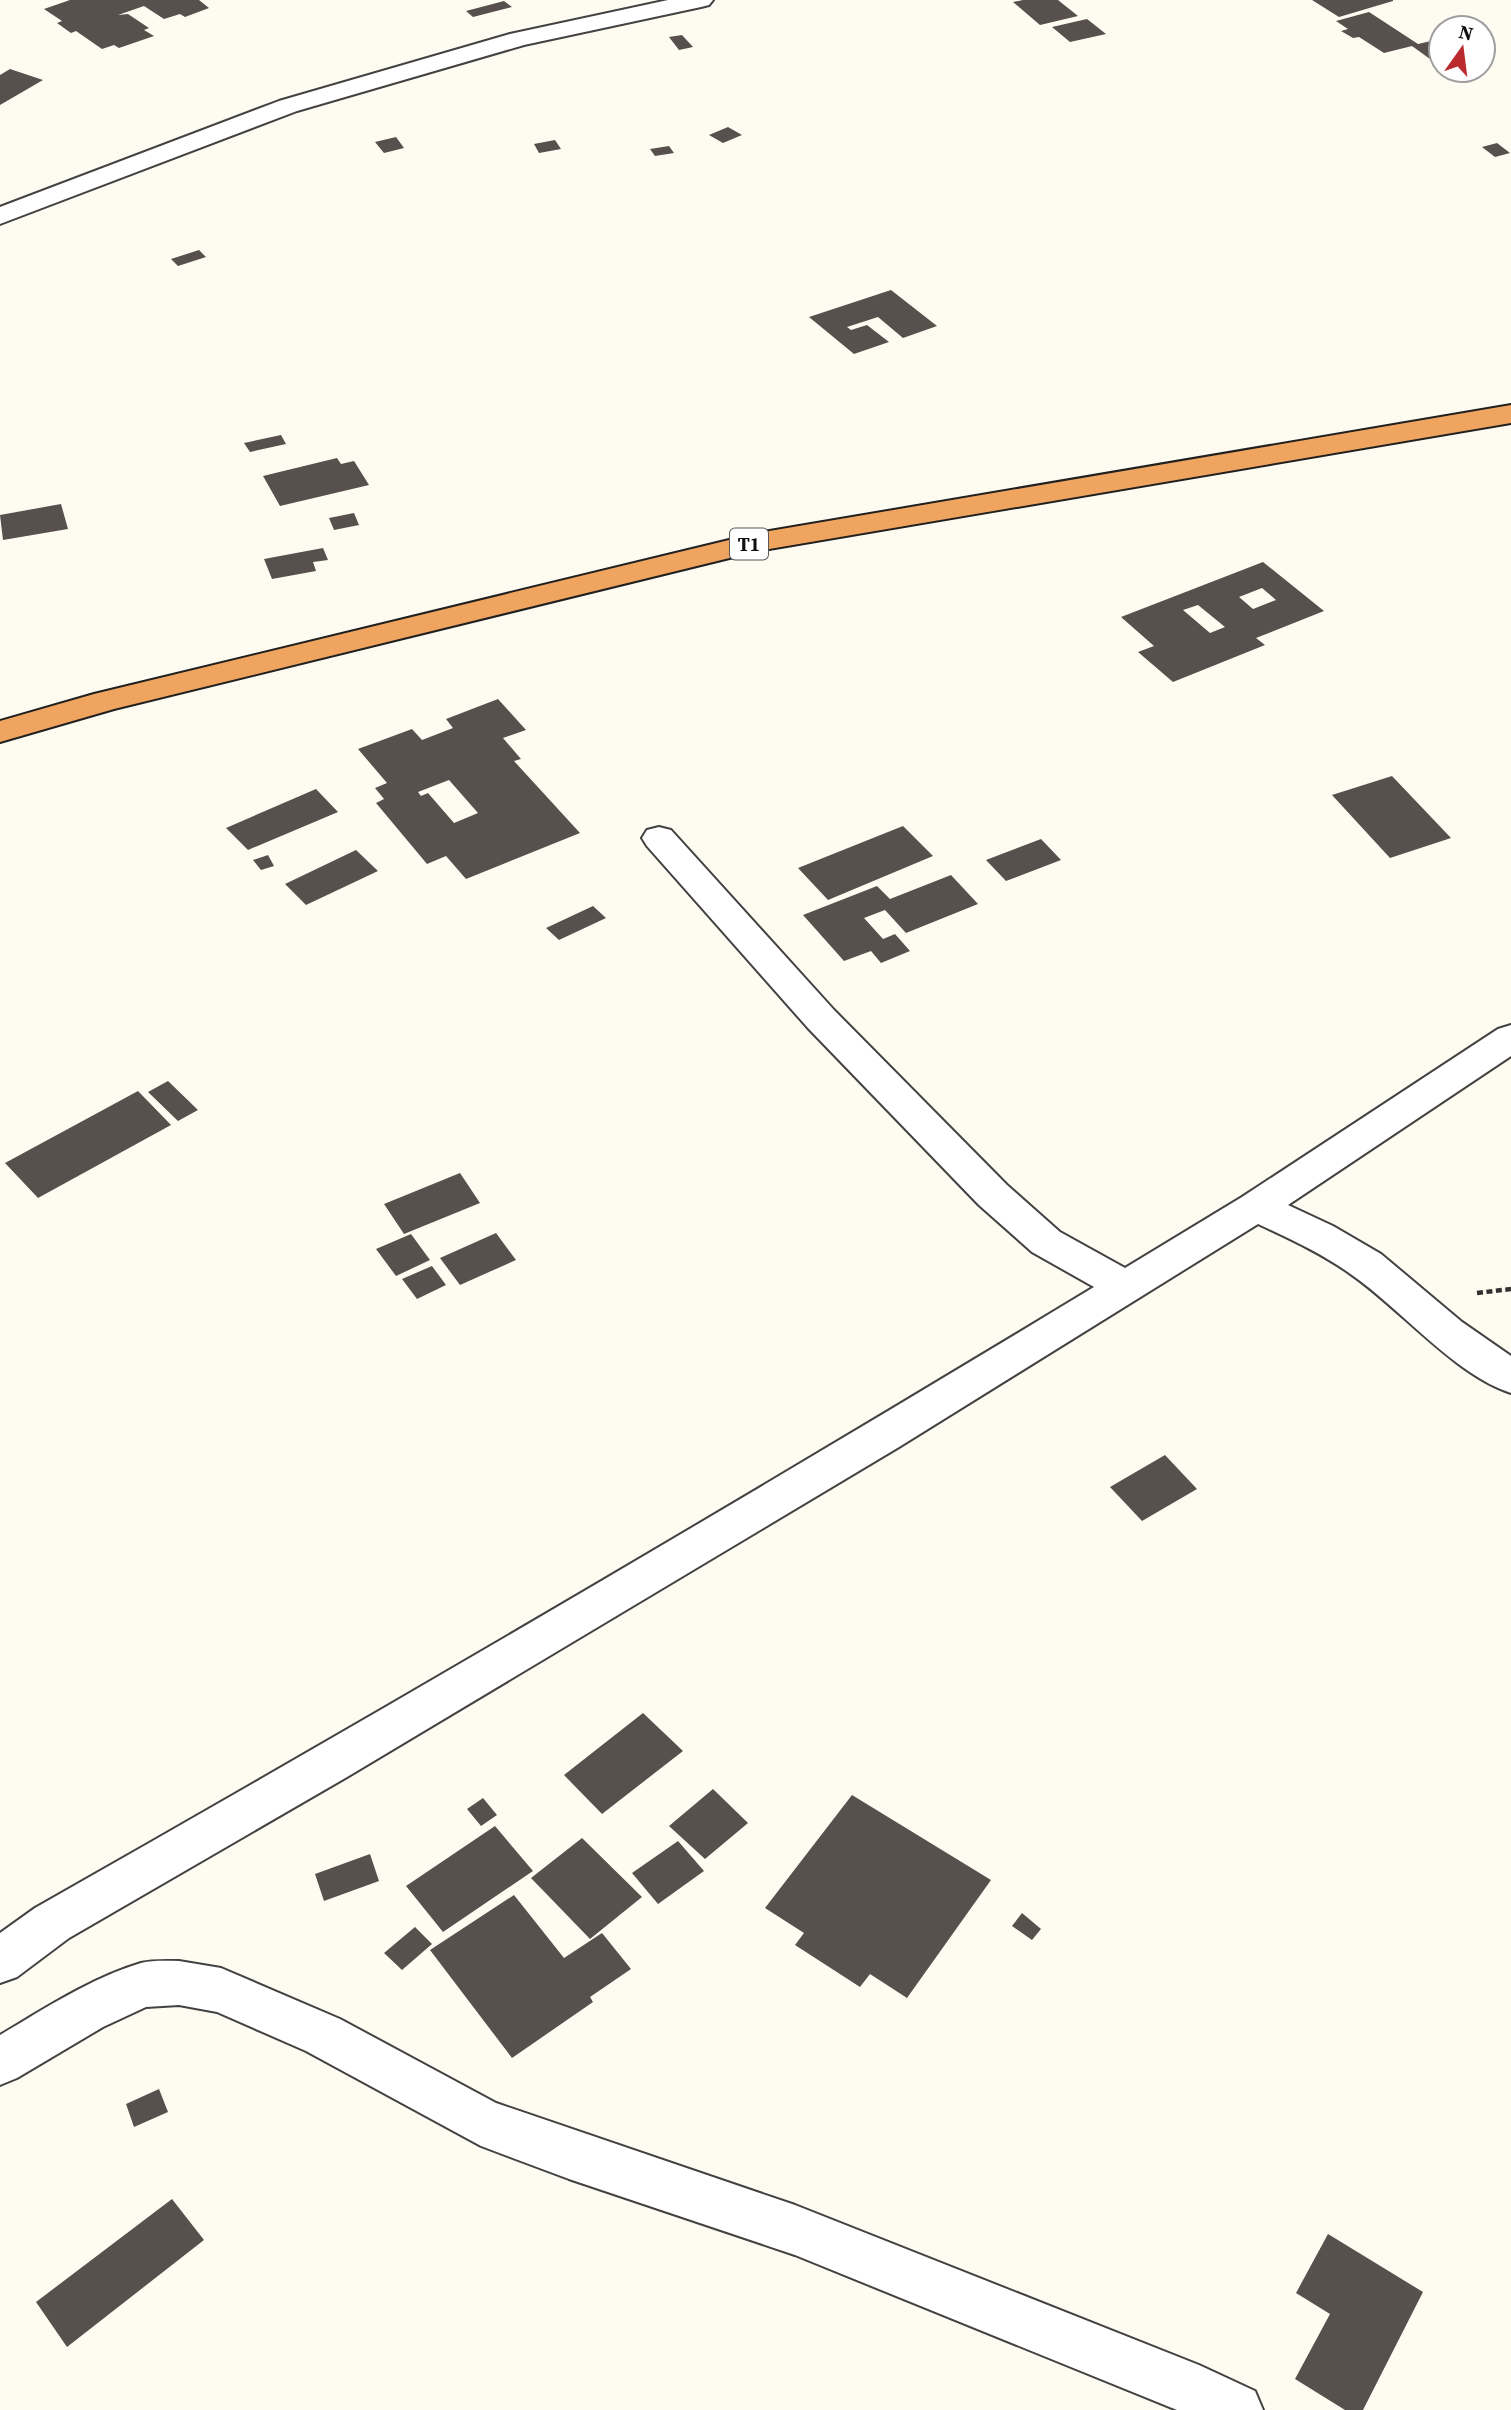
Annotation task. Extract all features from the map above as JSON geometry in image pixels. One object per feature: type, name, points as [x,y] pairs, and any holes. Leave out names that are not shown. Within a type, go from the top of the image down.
[{"type":"highway","name":"T1","points":[[0,732],[105,701],[758,542],[1511,414]]},
{"type":"street","points":[[584,0],[600,20]]},
{"type":"street","points":[[0,216],[288,106],[519,39],[701,0]]},
{"type":"street","points":[[659,838],[821,1019],[993,1195],[1046,1242],[1126,1287]]},
{"type":"street","points":[[0,1961],[52,1923],[331,1763],[848,1457],[1256,1207],[1511,1038]]},
{"type":"street","points":[[1256,1207],[1319,1236],[1367,1265],[1448,1333],[1511,1377]]},
{"type":"street","points":[[0,2062],[86,2011],[143,1985],[179,1983],[221,1990],[323,2035],[481,2122],[569,2155],[795,2230],[1180,2384],[1237,2410]]},
{"type":"building","points":[[70,0],[199,0],[209,8],[185,17],[180,14],[164,19],[144,6],[118,15],[128,14],[149,28],[144,30],[154,36],[119,48],[114,45],[102,49],[76,31],[71,33],[57,23],[62,21],[44,9]]},
{"type":"building","points":[[1058,0],[1078,16],[1040,25],[1013,2]]},
{"type":"building","points":[[1312,0],[1393,0],[1393,1],[1339,17]]},
{"type":"building","points":[[504,1],[512,7],[473,17],[466,11]]},
{"type":"building","points":[[1369,12],[1418,44],[1427,42],[1427,57],[1412,46],[1384,53],[1359,37],[1353,38],[1341,31],[1348,29],[1336,21]]},
{"type":"building","points":[[1087,19],[1106,34],[1070,42],[1052,27]]},
{"type":"building","points":[[682,35],[693,47],[679,50],[669,37]]},
{"type":"building","points":[[10,69],[43,80],[0,105],[0,75]]},
{"type":"building","points":[[728,127],[742,135],[723,143],[709,135]]},
{"type":"building","points":[[396,137],[404,148],[384,153],[375,142]]},
{"type":"building","points":[[555,140],[561,149],[539,153],[534,144]]},
{"type":"building","points":[[1497,143],[1510,153],[1495,157],[1482,147]]},
{"type":"building","points":[[669,146],[674,153],[655,156],[650,149]]},
{"type":"building","points":[[199,250],[206,257],[178,266],[171,259]]},
{"type":"building","points":[[891,290],[937,326],[903,338],[878,317],[847,327],[851,330],[867,325],[889,342],[854,354],[809,317]]},
{"type":"building","points":[[281,435],[286,444],[250,452],[244,443]]},
{"type":"building","points":[[337,458],[341,464],[354,461],[369,485],[280,506],[263,476]]},
{"type":"building","points":[[61,504],[68,529],[3,540],[0,515]]},
{"type":"building","points":[[354,513],[359,525],[334,530],[329,518]]},
{"type":"building","points":[[323,548],[328,560],[313,562],[316,571],[272,579],[264,559]]},
{"type":"building","points":[[1263,562],[1324,611],[1256,638],[1265,645],[1173,682],[1138,652],[1154,646],[1121,617]],"holes":[[[1262,588],[1276,600],[1253,609],[1239,597]],[[1198,605],[1225,627],[1210,633],[1183,610]]]},
{"type":"building","points":[[498,699],[526,730],[503,738],[521,759],[514,761],[580,833],[466,879],[446,856],[427,864],[376,803],[384,799],[375,788],[387,783],[358,749],[412,729],[422,740],[453,728],[446,719]],"holes":[[[449,780],[478,813],[454,823],[428,793],[421,796],[418,792]]]},
{"type":"building","points":[[1392,776],[1451,838],[1390,858],[1332,795]]},
{"type":"building","points":[[316,789],[338,812],[248,850],[226,828]]},
{"type":"building","points":[[903,826],[933,856],[828,900],[798,868]]},
{"type":"building","points":[[1041,839],[1061,860],[1006,881],[986,860]]},
{"type":"building","points":[[356,850],[378,871],[306,905],[285,884]]},
{"type":"building","points":[[268,855],[274,866],[261,870],[253,860]]},
{"type":"building","points":[[951,875],[978,904],[906,933],[885,910],[864,918],[883,939],[895,934],[910,951],[881,963],[871,951],[844,961],[803,915],[877,886],[890,899]]},
{"type":"building","points":[[593,906],[606,918],[559,940],[546,928]]},
{"type":"building","points":[[168,1081],[198,1110],[178,1121],[148,1092]]},
{"type":"building","points":[[138,1091],[171,1125],[38,1198],[5,1163]]},
{"type":"building","points":[[460,1173],[480,1203],[404,1234],[384,1204]]},
{"type":"building","points":[[496,1233],[516,1260],[460,1285],[440,1258]]},
{"type":"building","points":[[411,1234],[430,1260],[396,1276],[376,1249]]},
{"type":"building","points":[[432,1266],[446,1285],[417,1299],[402,1279]]},
{"type":"building","points":[[1165,1455],[1197,1489],[1142,1521],[1110,1487]]},
{"type":"building","points":[[643,1713],[683,1751],[602,1814],[564,1775]]},
{"type":"building","points":[[713,1789],[748,1823],[705,1859],[669,1826]]},
{"type":"building","points":[[852,1795],[991,1880],[907,1998],[870,1974],[860,1987],[795,1945],[804,1933],[765,1908]]},
{"type":"building","points":[[483,1798],[497,1815],[481,1826],[467,1809]]},
{"type":"building","points":[[495,1826],[533,1871],[443,1932],[406,1886]]},
{"type":"building","points":[[582,1838],[642,1897],[590,1939],[531,1878]]},
{"type":"building","points":[[678,1841],[704,1871],[658,1904],[632,1873]]},
{"type":"building","points":[[370,1854],[379,1881],[324,1901],[315,1874]]},
{"type":"building","points":[[514,1895],[564,1958],[602,1933],[631,1969],[590,1997],[593,2002],[512,2058],[430,1950]]},
{"type":"building","points":[[1022,1913],[1041,1929],[1032,1940],[1012,1926]]},
{"type":"building","points":[[415,1927],[432,1944],[402,1970],[384,1953]]},
{"type":"building","points":[[159,2089],[168,2112],[134,2127],[126,2104]]},
{"type":"building","points":[[172,2199],[204,2240],[67,2347],[36,2302]]},
{"type":"building","points":[[1328,2234],[1423,2292],[1363,2410],[1345,2410],[1295,2379],[1330,2314],[1296,2293]]}]
